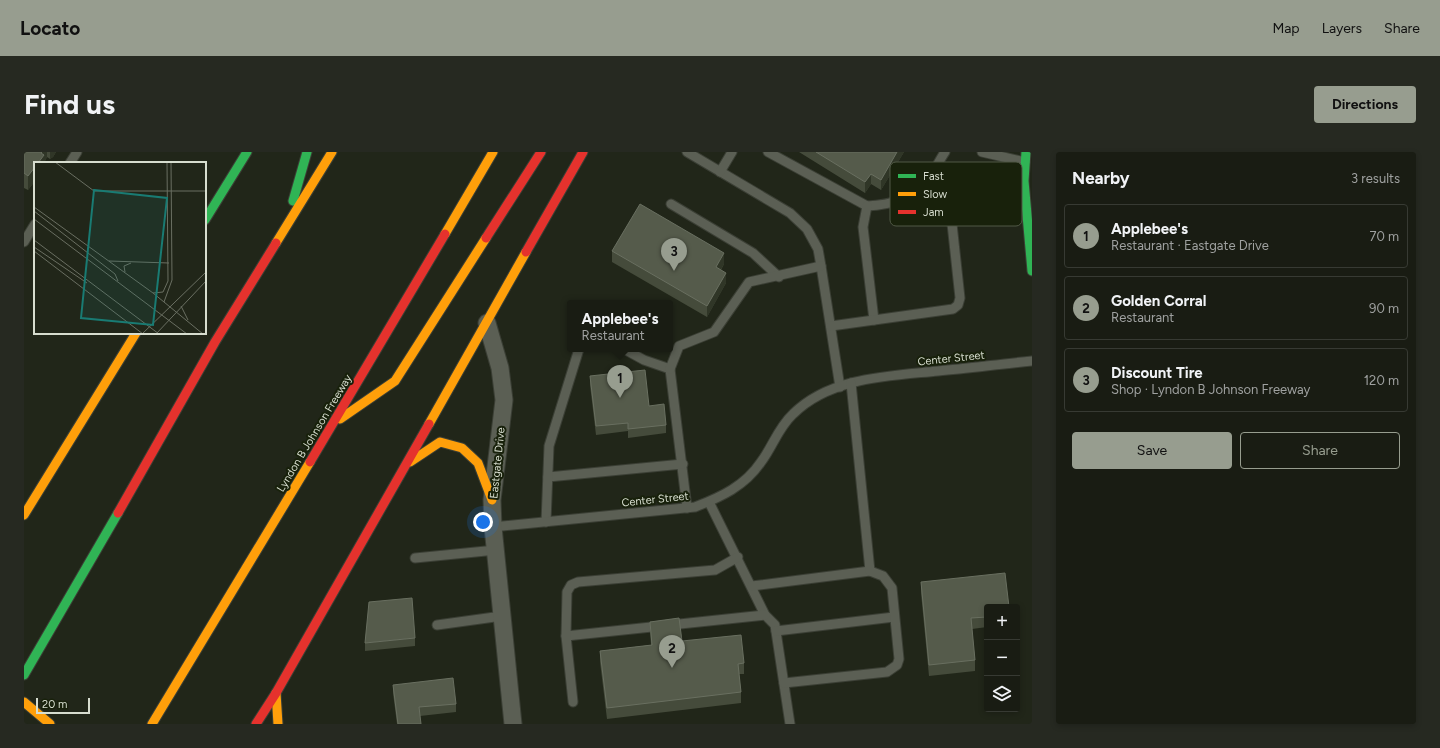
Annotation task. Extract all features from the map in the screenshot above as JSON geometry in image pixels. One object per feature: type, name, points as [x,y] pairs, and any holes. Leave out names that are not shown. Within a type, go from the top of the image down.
[{"type":"main road","points":[[206,218],[247,152]]},
{"type":"main road","points":[[284,230],[307,152]]},
{"type":"main road","points":[[24,675],[76,588],[215,342],[332,152]]},
{"type":"main road","name":"Lyndon B Johnson Freeway","points":[[152,724],[334,423],[493,152]]},
{"type":"main road","points":[[334,423],[395,381],[542,152]]},
{"type":"main road","points":[[256,724],[276,693],[583,152]]},
{"type":"main road","points":[[1026,152],[1024,181],[1032,271]]},
{"type":"main road","points":[[24,515],[135,334]]},
{"type":"main road","points":[[407,463],[440,442],[462,448],[478,463],[492,500]]},
{"type":"main road","points":[[276,693],[278,724]]},
{"type":"main road","points":[[24,702],[50,724]]},
{"type":"street","name":"Eastgate Drive","points":[[487,323],[500,368],[504,400],[492,500],[493,527],[513,724]]},
{"type":"lane","points":[[71,162],[77,152]]},
{"type":"lane","points":[[687,152],[790,213],[808,229],[818,249],[840,387]]},
{"type":"lane","points":[[720,172],[732,152]]},
{"type":"lane","points":[[768,152],[867,206],[885,206],[890,204]]},
{"type":"lane","points":[[938,162],[945,152]]},
{"type":"lane","points":[[982,152],[1025,162]]},
{"type":"lane","points":[[671,204],[753,254],[779,277]]},
{"type":"lane","points":[[867,206],[863,227],[874,320]]},
{"type":"lane","points":[[24,242],[34,226]]},
{"type":"lane","points":[[831,326],[953,309],[958,305],[960,298],[952,226]]},
{"type":"lane","points":[[688,508],[670,369],[679,346],[714,332],[749,282],[779,277],[821,266]]},
{"type":"lane","points":[[546,522],[549,446],[578,352]]},
{"type":"lane","points":[[629,352],[644,360],[670,369]]},
{"type":"lane","name":"Center Street","points":[[493,527],[688,508],[709,502],[725,495],[745,481],[762,462],[777,432],[793,414],[813,397],[851,383],[883,377],[1032,361]]},
{"type":"lane","points":[[851,383],[870,571]]},
{"type":"lane","points":[[548,477],[683,464]]},
{"type":"lane","points":[[709,502],[738,557],[765,615],[775,625],[790,724]]},
{"type":"lane","points":[[415,558],[496,550]]},
{"type":"lane","points":[[573,702],[566,636],[567,592],[571,585],[578,582],[715,570],[738,557]]},
{"type":"lane","points":[[752,586],[870,571],[883,576],[892,588],[899,659],[893,670],[784,683]]},
{"type":"lane","points":[[566,636],[765,615]]},
{"type":"lane","points":[[437,625],[502,616]]},
{"type":"lane","points":[[776,632],[894,618]]},
{"type":"building","points":[[24,152],[42,152],[41,153],[44,155],[39,162],[34,162],[34,168],[28,176],[24,173]]},
{"type":"building","points":[[816,152],[897,152],[881,180],[871,174],[865,182]]},
{"type":"building","points":[[640,204],[724,253],[716,267],[726,273],[707,306],[612,251]]},
{"type":"building","points":[[645,370],[649,406],[664,404],[666,425],[628,429],[628,423],[596,426],[590,376]]},
{"type":"building","points":[[1005,573],[1009,604],[984,604],[984,617],[971,618],[975,660],[929,665],[921,582]]},
{"type":"building","points":[[412,598],[415,638],[365,643],[369,602]]},
{"type":"building","points":[[679,618],[682,641],[741,635],[744,663],[738,664],[741,692],[607,708],[600,651],[652,645],[650,622]]},
{"type":"building","points":[[453,678],[456,704],[419,707],[421,724],[398,724],[393,685]]},
{"type":"traffic: fast","points":[[206,218],[247,152]]},
{"type":"traffic: fast","points":[[293,201],[307,152]]},
{"type":"traffic: fast","points":[[1026,152],[1024,181],[1032,271]]},
{"type":"traffic: fast","points":[[24,675],[118,513]]},
{"type":"traffic: slow","points":[[276,243],[332,152]]},
{"type":"traffic: slow","points":[[445,234],[493,152]]},
{"type":"traffic: slow","points":[[340,419],[395,381],[486,238]]},
{"type":"traffic: slow","points":[[429,424],[526,252]]},
{"type":"traffic: slow","points":[[24,515],[135,334]]},
{"type":"traffic: slow","points":[[410,462],[440,442],[462,448],[478,463],[492,500]]},
{"type":"traffic: slow","points":[[152,724],[310,462]]},
{"type":"traffic: slow","points":[[276,693],[278,724]]},
{"type":"traffic: slow","points":[[24,702],[50,724]]},
{"type":"traffic: jam","points":[[486,238],[541,152]]},
{"type":"traffic: jam","points":[[526,252],[583,152]]},
{"type":"traffic: jam","points":[[310,462],[445,234]]},
{"type":"traffic: jam","points":[[118,513],[215,342],[276,243]]},
{"type":"traffic: jam","points":[[256,724],[276,693],[429,424]]},
{"type":"place","name":"Discount Tire","points":[[674,271]]},
{"type":"place","name":"Applebee's","points":[[620,398]]},
{"type":"place","name":"Golden Corral","points":[[672,668]]}]
